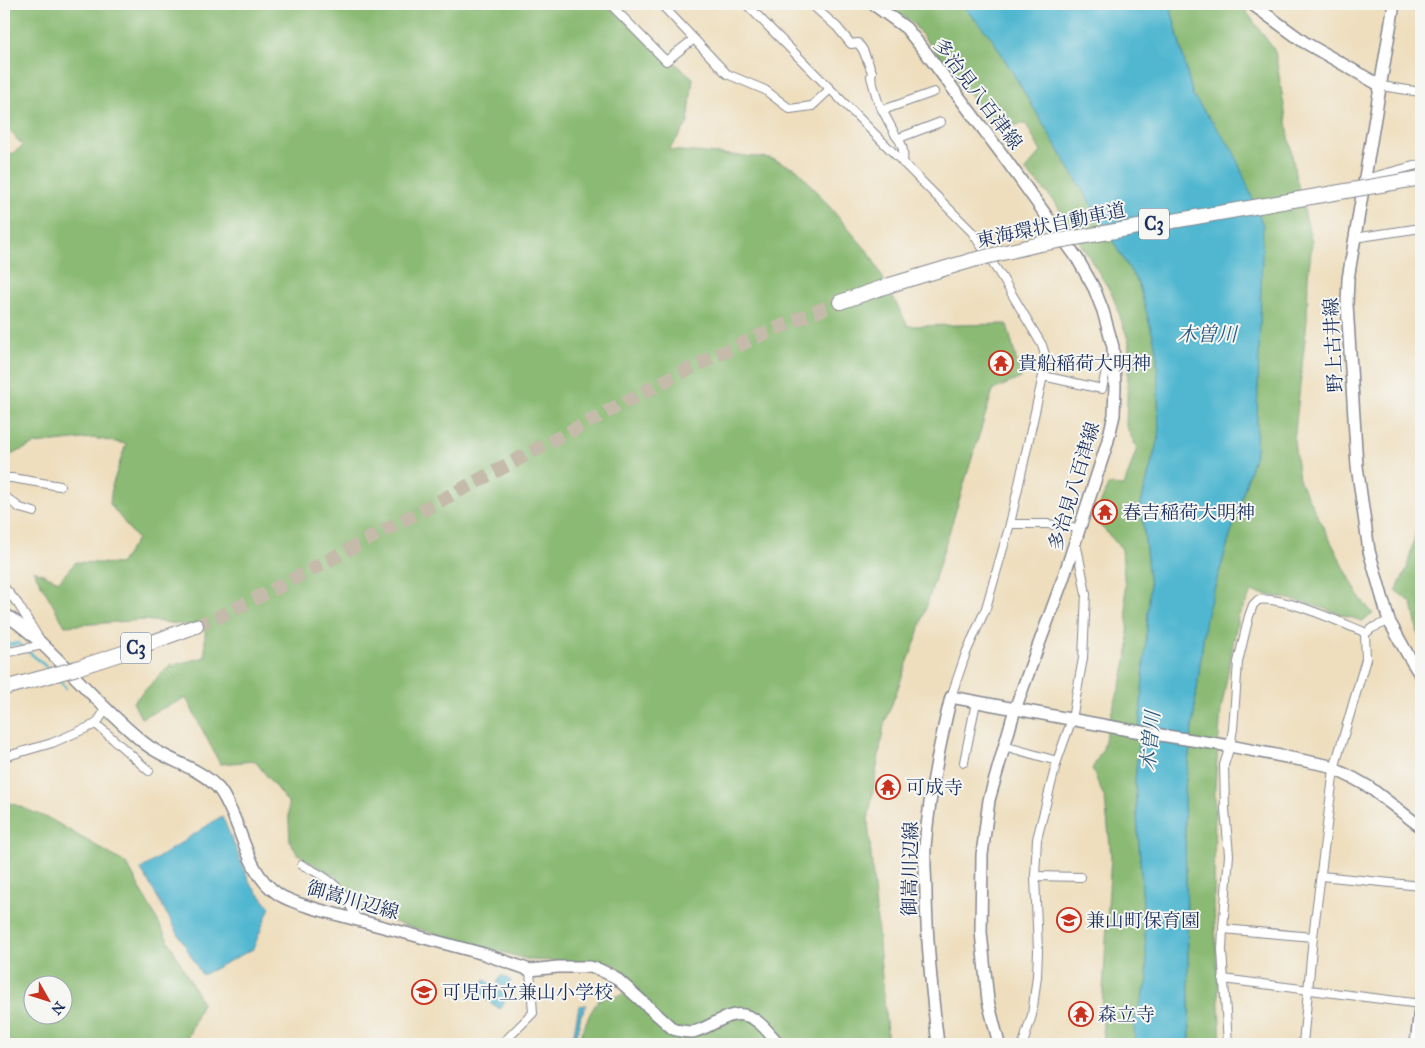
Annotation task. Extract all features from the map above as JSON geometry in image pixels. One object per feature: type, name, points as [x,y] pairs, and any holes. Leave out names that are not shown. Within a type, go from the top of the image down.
[{"type":"highway","name":"東海環状自動車道","points":[[840,302],[973,260],[1040,244],[1421,178]]},
{"type":"highway","name":"C3","points":[[7,687],[77,668],[196,626]]},
{"type":"main road","name":"多治見八百津線","points":[[873,4],[906,28],[927,54],[1077,258],[1094,288],[1103,311],[1114,356],[1116,385],[1114,415],[1107,444],[1080,528],[1015,709],[989,800],[982,855],[981,932],[988,1001],[998,1044]]},
{"type":"main road","points":[[1252,4],[1304,42],[1381,86]]},
{"type":"main road","name":"野上古井線","points":[[1394,4],[1354,238],[1348,279],[1347,304],[1357,466],[1369,551],[1389,622],[1421,676]]},
{"type":"main road","name":"御嵩川辺線","points":[[4,614],[44,644],[106,709],[145,744],[203,776],[215,785],[225,799],[238,825],[247,853],[257,872],[278,894],[293,902],[484,954],[530,970],[558,967],[589,967],[598,969],[615,977],[673,1029],[682,1032],[693,1032],[726,1017],[745,1015],[759,1022],[779,1044]]},
{"type":"main road","points":[[951,697],[1129,730],[1230,746],[1326,765],[1369,787],[1421,827]]},
{"type":"main road","name":"御嵩川辺線","points":[[938,1044],[931,990],[925,849],[935,769],[951,697]]},
{"type":"main road","points":[[1416,1044],[1421,1000]]},
{"type":"street","points":[[610,4],[666,61],[694,39]]},
{"type":"street","points":[[661,4],[727,74],[765,90],[790,109],[812,106],[830,89]]},
{"type":"street","points":[[746,4],[972,232],[1003,279],[1042,345],[1046,358],[1010,524],[986,608],[966,654],[951,697]]},
{"type":"street","points":[[811,4],[837,27],[851,44],[858,43],[864,50],[872,72],[871,77],[878,102],[898,138],[904,154],[903,163]]},
{"type":"street","points":[[1381,86],[1421,92]]},
{"type":"street","points":[[882,110],[934,92]]},
{"type":"street","points":[[898,138],[941,122]]},
{"type":"street","points":[[1365,178],[1421,164]]},
{"type":"street","points":[[1354,238],[1421,228]]},
{"type":"street","points":[[1043,376],[1102,390],[1107,366],[1114,356]]},
{"type":"street","points":[[4,478],[60,486]]},
{"type":"street","points":[[4,496],[20,508],[34,512]]},
{"type":"street","points":[[1010,524],[1047,524],[1080,528]]},
{"type":"street","points":[[1023,1044],[1032,1015],[1037,976],[1035,876],[1037,839],[1057,761],[1072,719],[1083,658],[1086,594],[1075,542]]},
{"type":"street","points":[[4,587],[18,604],[44,644],[4,653]]},
{"type":"street","points":[[1228,1044],[1222,950],[1229,855],[1223,780],[1224,764],[1233,729],[1238,662],[1253,605],[1258,600],[1274,600],[1293,605],[1362,630],[1365,634],[1366,659],[1334,769],[1303,1044]]},
{"type":"street","points":[[1365,634],[1372,628],[1389,622]]},
{"type":"street","points":[[964,762],[976,702]]},
{"type":"street","points":[[4,757],[52,743],[96,724],[106,709]]},
{"type":"street","points":[[96,724],[149,771]]},
{"type":"street","points":[[1004,746],[1057,761]]},
{"type":"street","points":[[302,865],[337,885],[352,907],[357,920]]},
{"type":"street","points":[[1035,876],[1081,877]]},
{"type":"street","points":[[1321,876],[1421,886]]},
{"type":"street","points":[[1223,929],[1314,937]]},
{"type":"street","points":[[502,1044],[533,1013],[530,970]]},
{"type":"street","points":[[1223,979],[1421,1004]]},
{"type":"green space","points":[[4,4],[605,4],[693,78],[688,123],[669,150],[770,158],[797,169],[870,254],[908,326],[1007,324],[1021,378],[993,390],[916,640],[884,725],[868,821],[888,1044],[579,1044],[582,1032],[599,999],[621,995],[625,991],[622,970],[612,963],[530,960],[365,914],[335,876],[298,854],[290,841],[288,803],[255,761],[220,764],[186,698],[141,718],[133,702],[169,666],[205,657],[205,627],[144,620],[65,626],[33,570],[59,581],[76,562],[120,564],[137,539],[110,504],[112,486],[126,444],[93,438],[35,444],[4,458],[4,159],[23,146],[4,124]]},
{"type":"green space","points":[[883,4],[961,4],[992,38],[1139,285],[1157,351],[1159,435],[1141,503],[1150,587],[1135,783],[1148,981],[1134,1021],[1135,1044],[1104,1044],[1102,1008],[1111,856],[1105,799],[1092,769],[1103,749],[1111,714],[1122,680],[1129,646],[1122,549],[1094,519],[1108,485],[1124,486],[1137,448],[1126,426],[1129,342],[1112,294],[1055,202],[1025,170],[1041,152],[1026,124],[995,127],[911,21]]},
{"type":"green space","points":[[1163,4],[1241,4],[1275,51],[1295,173],[1312,243],[1308,277],[1307,320],[1294,441],[1299,480],[1360,598],[1373,614],[1362,621],[1303,602],[1252,592],[1238,617],[1221,710],[1215,786],[1214,905],[1221,1044],[1190,1044],[1184,795],[1206,616],[1256,450],[1261,278],[1233,150],[1193,96],[1171,9]]},
{"type":"green space","points":[[1421,509],[1421,648],[1412,603],[1396,591],[1407,568]]},
{"type":"green space","points":[[4,800],[52,820],[127,864],[202,1003],[187,1039],[187,1044],[4,1044]]},
{"type":"water","name":"木曽川","points":[[961,4],[1163,4],[1171,9],[1193,96],[1233,150],[1263,225],[1256,450],[1206,616],[1184,795],[1190,1044],[1135,1044],[1134,1022],[1148,981],[1135,783],[1150,587],[1141,503],[1159,435],[1157,351],[1139,285],[992,38]]},
{"type":"water","points":[[222,816],[251,885],[270,907],[253,949],[202,975],[141,869]]},
{"type":"water","points":[[502,975],[511,981],[506,989],[497,983]]},
{"type":"water","points":[[485,980],[508,996],[500,1009],[476,993]]},
{"type":"water","points":[[586,1005],[581,1015],[575,1044],[572,1044],[579,1006]]},
{"type":"waterway","points":[[4,646],[18,643],[23,647]]},
{"type":"waterway","points":[[28,651],[50,670]]},
{"type":"waterway","points":[[57,678],[66,688]]},
{"type":"tunnel","points":[[196,626],[225,614],[284,584],[663,382],[795,320],[840,302]]},
{"type":"place","name":"貴船稲荷大明神","points":[[1001,363]]},
{"type":"place","name":"春吉稲荷大明神","points":[[1105,512]]},
{"type":"place","name":"可成寺","points":[[888,787]]},
{"type":"place","name":"兼山町保育園","points":[[1069,920]]},
{"type":"place","name":"可児市立兼山小学校","points":[[424,992]]},
{"type":"place","name":"森立寺","points":[[1081,1014]]}]
